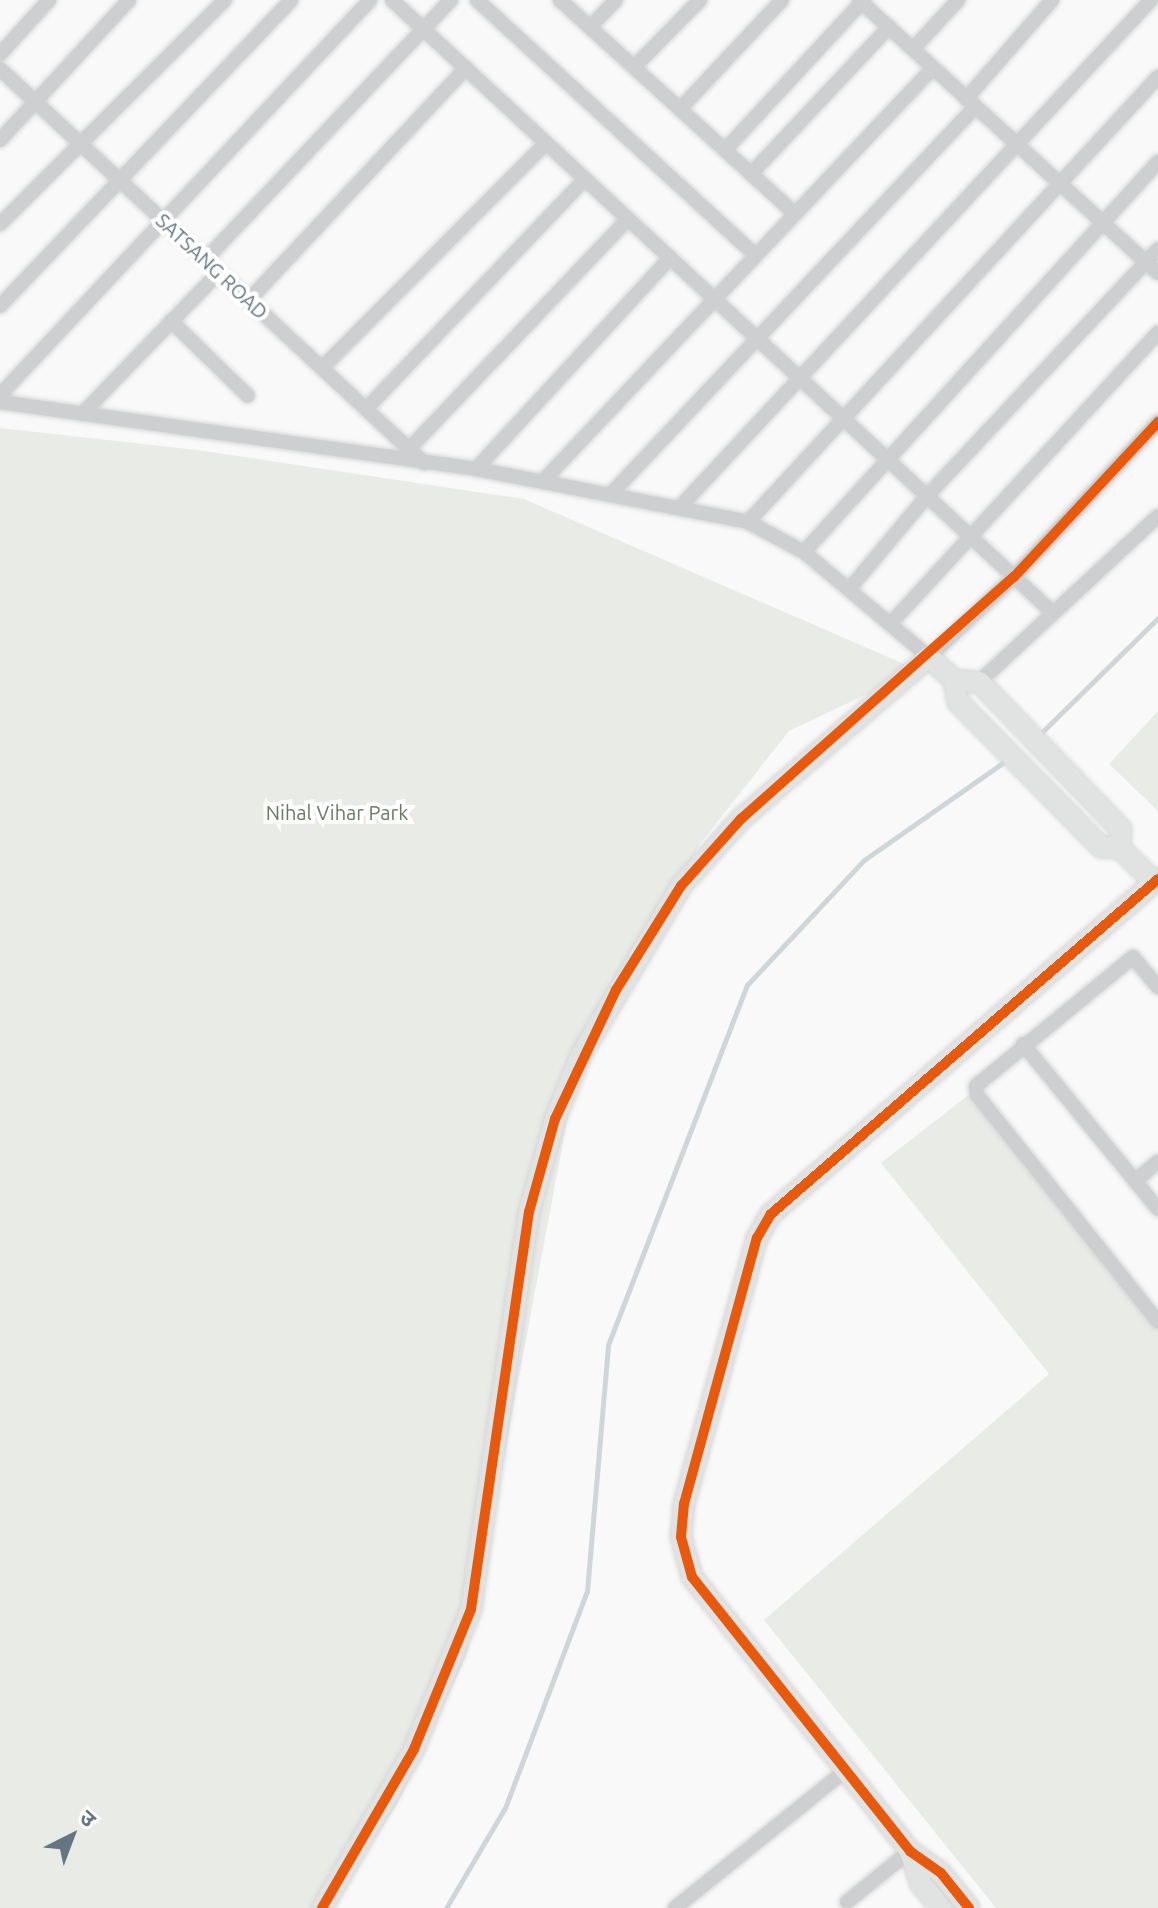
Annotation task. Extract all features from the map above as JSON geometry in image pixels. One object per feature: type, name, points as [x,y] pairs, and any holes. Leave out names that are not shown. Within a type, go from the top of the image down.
[{"type":"street","points":[[0,54],[49,0]]},
{"type":"street","points":[[0,140],[129,0]]},
{"type":"street","points":[[0,224],[78,141],[225,0]]},
{"type":"street","points":[[0,306],[291,0]]},
{"type":"street","points":[[0,395],[370,0]]},
{"type":"street","points":[[392,0],[1053,613]]},
{"type":"street","points":[[205,260],[451,0]]},
{"type":"street","points":[[477,0],[755,255]]},
{"type":"street","points":[[560,0],[795,214]]},
{"type":"street","points":[[590,27],[616,0]]},
{"type":"street","points":[[634,67],[700,0]]},
{"type":"street","points":[[680,109],[782,0]]},
{"type":"street","points":[[913,49],[958,0]]},
{"type":"street","points":[[611,494],[971,103],[1052,0]]},
{"type":"street","points":[[680,507],[1151,0]]},
{"type":"street","points":[[725,150],[862,1],[1158,273]]},
{"type":"street","points":[[751,174],[889,27]]},
{"type":"street","points":[[249,300],[466,68]]},
{"type":"street","points":[[543,481],[933,68]]},
{"type":"street","name":"SATSANG ROAD","points":[[0,69],[425,463]]},
{"type":"street","points":[[748,522],[1158,77]]},
{"type":"street","points":[[322,368],[546,143]]},
{"type":"street","points":[[804,552],[886,458],[1158,162]]},
{"type":"street","points":[[366,409],[585,179]]},
{"type":"street","points":[[409,449],[628,219]]},
{"type":"street","points":[[851,587],[927,496],[1158,249]]},
{"type":"street","points":[[476,469],[670,258]]},
{"type":"street","points":[[82,414],[219,272]]},
{"type":"street","points":[[171,321],[248,396]]},
{"type":"street","points":[[892,622],[1158,333]]},
{"type":"street","points":[[0,402],[476,469],[748,522],[804,552],[851,587],[954,680],[985,688],[1121,829],[1120,848]]},
{"type":"street","points":[[322,1908],[414,1749],[471,1609],[529,1212],[555,1119],[582,1053],[681,886],[741,819],[929,657],[1014,577],[1158,422]]},
{"type":"street","points":[[985,688],[1053,613],[1158,516]]},
{"type":"street","points":[[954,680],[958,702],[1101,847],[1120,848],[1156,881],[794,1190],[757,1238],[684,1504],[683,1559],[692,1577],[910,1851],[941,1873],[969,1908]]},
{"type":"street","points":[[1158,987],[1133,957],[980,1080],[977,1095],[1158,1322]]},
{"type":"street","points":[[1023,1044],[1158,1209]]},
{"type":"street","points":[[1135,1181],[1158,1162]]},
{"type":"street","points":[[675,1908],[846,1770]]},
{"type":"street","points":[[847,1902],[910,1851]]},
{"type":"street","points":[[910,1851],[921,1884],[941,1908]]},
{"type":"green space","name":"Nihal Vihar Park","points":[[0,428],[197,450],[524,499],[918,670],[789,731],[700,844],[574,1083],[467,1655],[396,1807],[327,1908],[0,1908]]},
{"type":"green space","points":[[1158,711],[1158,811],[1109,764]]},
{"type":"green space","points":[[975,1090],[1158,1316],[1158,1908],[996,1908],[764,1620],[1049,1374],[881,1163]]},
{"type":"waterway","points":[[1037,737],[1158,618]]},
{"type":"waterway","points":[[446,1908],[505,1808],[587,1591],[608,1345],[747,985],[864,860],[1007,760]]},
{"type":"cycle path","points":[[322,1908],[414,1749],[471,1609],[529,1212],[555,1119],[616,990],[681,886],[741,819],[1014,577],[1158,422]]},
{"type":"cycle path","points":[[969,1908],[941,1873],[910,1851],[692,1577],[681,1537],[684,1504],[757,1238],[771,1214],[1158,879]]}]
